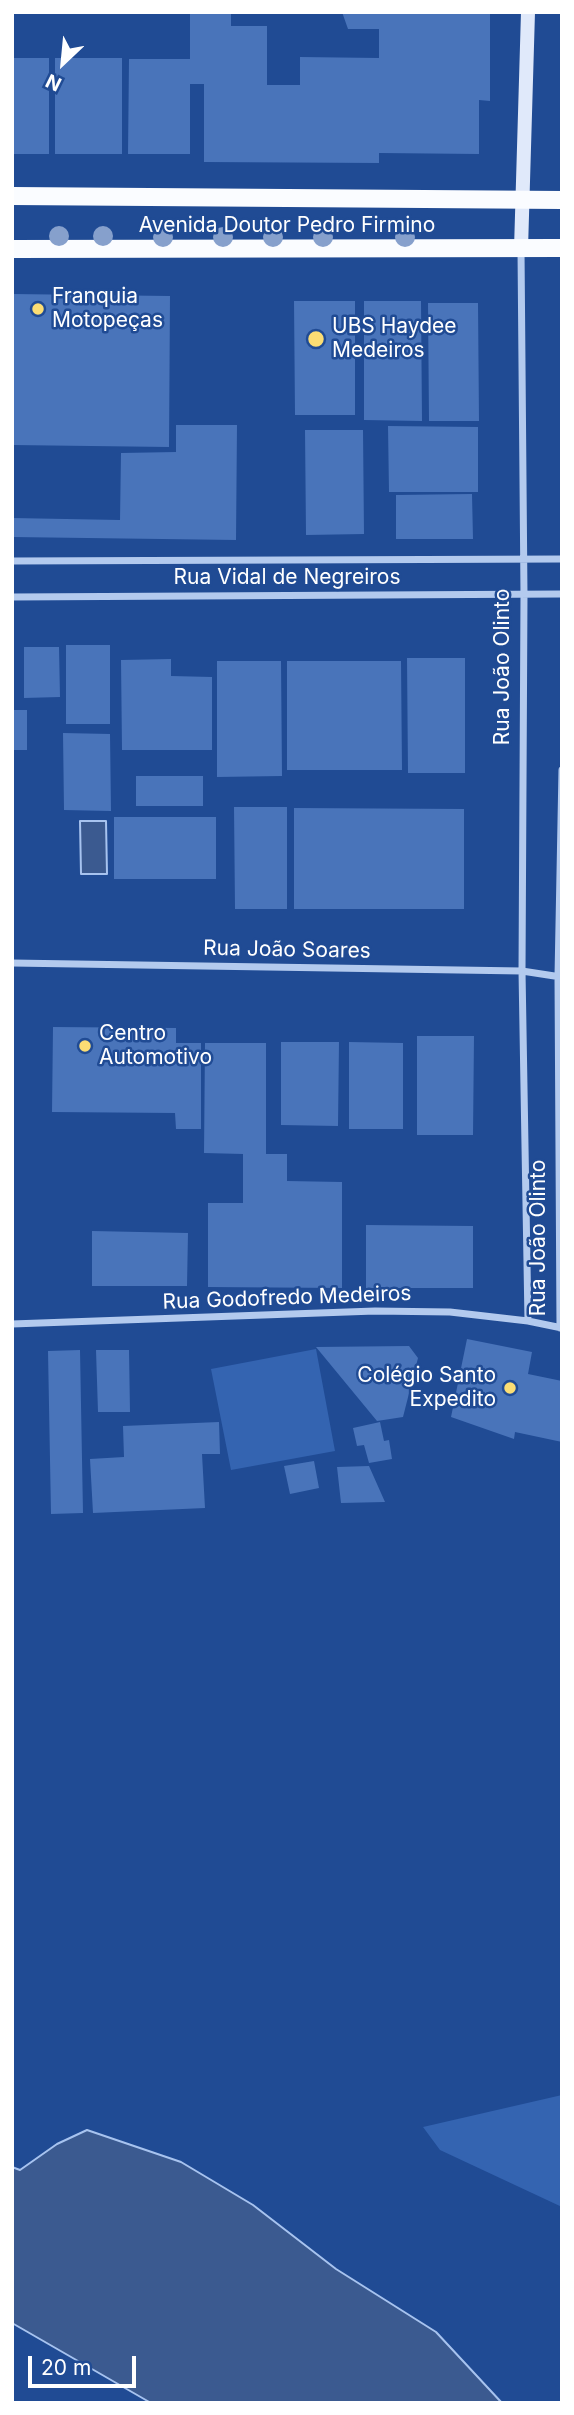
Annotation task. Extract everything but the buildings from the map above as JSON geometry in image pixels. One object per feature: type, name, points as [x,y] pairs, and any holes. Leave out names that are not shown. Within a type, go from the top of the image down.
[{"type":"main road","name":"Avenida Doutor Pedro Firmino","points":[[12,196],[562,200]]},
{"type":"main road","name":"Avenida Doutor Pedro Firmino","points":[[12,248],[562,248]]},
{"type":"street","name":"Rua João Olinto","points":[[528,12],[521,200],[524,559],[522,971],[528,1321]]},
{"type":"street","name":"Rua Vidal de Negreiros","points":[[12,561],[562,559]]},
{"type":"street","name":"Rua Vidal de Negreiros","points":[[12,597],[562,594]]},
{"type":"street","name":"Rua João Olinto","points":[[561,1328],[562,770]]},
{"type":"street","name":"Rua João Soares","points":[[12,963],[522,971],[560,976]]},
{"type":"street","name":"Rua Godofredo Medeiros","points":[[12,1324],[375,1311],[450,1312],[528,1321],[561,1328]]},
{"type":"shaded area","points":[[80,821],[106,821],[107,874],[81,874]]},
{"type":"shaded area","points":[[316,1349],[335,1451],[231,1470],[211,1369]]},
{"type":"shaded area","points":[[562,2095],[562,2207],[440,2150],[423,2127]]},
{"type":"shaded area","points":[[87,2130],[181,2162],[253,2205],[336,2269],[436,2332],[502,2403],[151,2403],[12,2323],[12,2167],[20,2170],[57,2144]]},
{"type":"place","name":"Franquia Motopeças","points":[[38,309]]},
{"type":"place","name":"UBS Haydee Medeiros","points":[[316,339]]},
{"type":"place","name":"Centro Automotivo","points":[[85,1046]]},
{"type":"place","name":"Colégio Santo Expedito","points":[[510,1388]]}]
